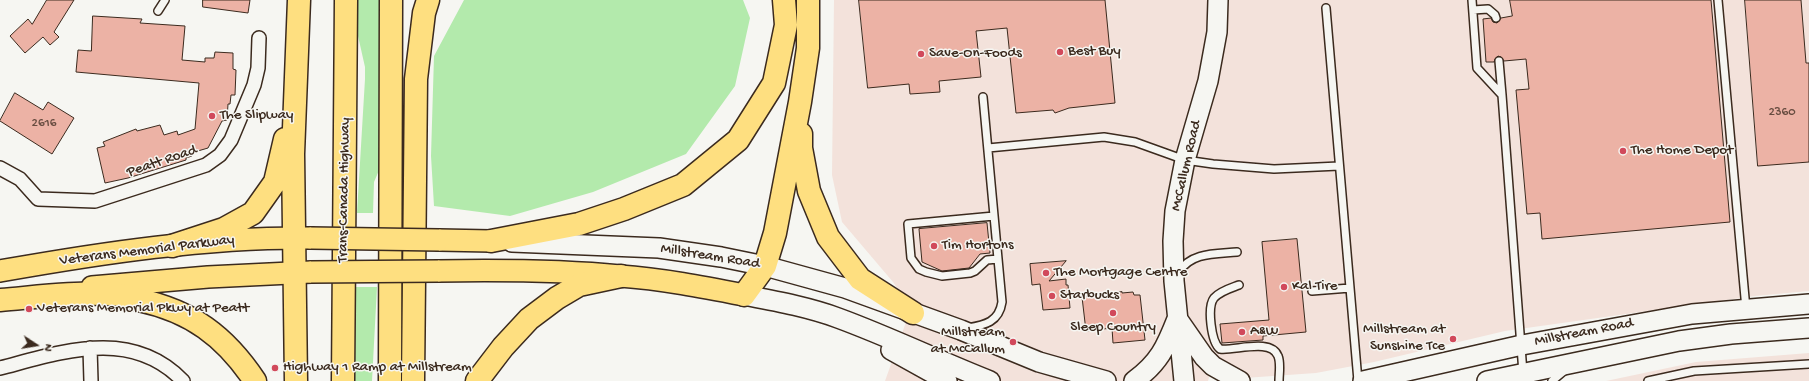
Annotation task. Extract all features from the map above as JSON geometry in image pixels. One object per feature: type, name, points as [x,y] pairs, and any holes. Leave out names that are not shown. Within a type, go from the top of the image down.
[{"type":"highway","points":[[296,381],[303,238],[293,154],[299,0]]},
{"type":"highway","name":"Trans-Canada Highway","points":[[343,381],[346,0]]},
{"type":"highway","points":[[390,381],[391,0]]},
{"type":"highway","points":[[413,381],[416,79],[424,13],[428,0]]},
{"type":"highway","points":[[491,241],[579,224],[624,209],[683,186],[738,140],[774,83],[786,25],[784,0]]},
{"type":"highway","points":[[744,295],[765,266],[775,233],[800,102],[808,48],[808,0]]},
{"type":"highway","points":[[172,246],[224,229],[253,213],[275,182],[296,94]]},
{"type":"highway","points":[[800,102],[801,148],[809,191],[828,237],[860,279],[913,313]]},
{"type":"highway","points":[[477,381],[503,347],[529,319],[557,298],[579,285],[621,276]]},
{"type":"highway","points":[[0,300],[72,294],[114,294],[160,304],[187,315],[214,333],[240,359],[255,381]]},
{"type":"main road","name":"McCallum Road","points":[[1184,381],[1174,281],[1173,241],[1175,218],[1185,160],[1208,81],[1218,32],[1218,0]]},
{"type":"main road","name":"Millstream Road","points":[[303,238],[491,241],[659,248],[721,257],[765,266],[845,288],[962,330],[1040,362],[1106,381]]},
{"type":"main road","name":"Veterans Memorial Parkway","points":[[0,271],[106,254],[172,246],[243,239],[303,238]]},
{"type":"main road","name":"Millstream Road","points":[[302,273],[438,271],[552,272],[621,276],[704,287],[783,303],[837,318],[890,338],[990,381]]},
{"type":"main road","name":"Veterans Memorial Parkway","points":[[0,300],[109,284],[208,277],[302,273]]},
{"type":"main road","name":"Millstream Road","points":[[1362,381],[1522,345],[1692,314],[1809,304]]},
{"type":"main road","points":[[837,318],[935,376],[947,381]]},
{"type":"main road","points":[[1134,381],[1148,371],[1157,361],[1165,348],[1178,318]]},
{"type":"main road","points":[[1178,318],[1204,357],[1213,366],[1240,381]]},
{"type":"main road","name":"Millstream Road","points":[[1487,381],[1524,377],[1574,363],[1679,341],[1731,334],[1809,328]]},
{"type":"street","name":"Peatt Road","points":[[0,168],[20,179],[38,199],[95,201],[206,165],[220,154],[231,140],[254,85],[258,68],[259,38]]},
{"type":"street","points":[[0,368],[67,351],[110,347],[145,355],[166,367],[183,381]]},
{"type":"street","points":[[90,348],[91,381]]},
{"type":"lane","points":[[158,11],[165,0]]},
{"type":"lane","points":[[1472,0],[1477,68],[1502,95]]},
{"type":"lane","points":[[1718,0],[1746,310]]},
{"type":"lane","points":[[1326,8],[1358,381]]},
{"type":"lane","points":[[1473,10],[1488,9],[1495,15],[1496,18]]},
{"type":"lane","points":[[1499,61],[1524,377]]},
{"type":"lane","points":[[962,330],[986,324],[996,318],[1001,310],[1002,302],[983,97]]},
{"type":"lane","points":[[988,148],[1104,137],[1135,142],[1185,160],[1213,164],[1274,169],[1339,166]]},
{"type":"lane","points":[[994,216],[908,224],[911,258],[914,264],[926,272],[942,276],[970,273],[975,271],[987,260],[998,259]]},
{"type":"lane","points":[[1174,281],[1182,266],[1192,259],[1207,254],[1236,252]]},
{"type":"lane","points":[[1240,284],[1220,293],[1214,298],[1211,312],[1214,341],[1220,349],[1264,346],[1273,349],[1279,358],[1279,381]]},
{"type":"lane","points":[[1312,291],[1350,288]]},
{"type":"lane","points":[[1552,381],[1574,363]]},
{"type":"lane","points":[[1648,381],[1694,371],[1809,364]]},
{"type":"shaded area","points":[[834,0],[1809,0],[1809,291],[1755,296],[1505,331],[1374,362],[1316,373],[1230,379],[1210,374],[1208,381],[885,381],[911,308],[893,282],[842,222],[832,175]]},
{"type":"shaded area","points":[[1809,353],[1809,381],[1606,381],[1696,362]]},
{"type":"green space","points":[[358,0],[380,0],[380,168],[374,182],[373,213],[357,213],[365,79],[365,67],[358,36]]},
{"type":"green space","points":[[464,0],[743,0],[750,18],[735,86],[686,154],[593,192],[510,216],[434,206],[431,156],[434,56]]},
{"type":"green space","points":[[355,287],[377,287],[372,381],[354,381]]},
{"type":"building","points":[[47,0],[74,0],[54,32],[59,37],[50,45],[43,37],[25,53],[10,36],[28,19],[32,24]]},
{"type":"building","points":[[203,0],[250,0],[248,13],[203,7]]},
{"type":"building","points":[[859,0],[1105,0],[1115,103],[1069,108],[1055,113],[1053,110],[1016,113],[1007,28],[976,31],[981,77],[939,81],[940,92],[910,94],[909,84],[868,88]]},
{"type":"building","name":"The Home Depot","points":[[1510,0],[1711,0],[1730,222],[1542,239],[1540,213],[1527,214],[1516,90],[1529,89],[1526,59],[1504,61],[1498,56],[1494,62],[1486,62],[1483,19],[1491,18],[1493,22],[1497,23],[1501,18],[1512,16]]},
{"type":"building","points":[[1745,0],[1801,0],[1806,63],[1809,63],[1809,162],[1758,166]]},
{"type":"building","points":[[93,16],[142,19],[140,23],[185,26],[182,60],[205,62],[205,58],[214,58],[215,52],[233,53],[233,69],[236,70],[235,95],[231,95],[230,104],[228,104],[227,120],[222,121],[208,148],[191,153],[192,156],[186,158],[186,160],[128,178],[105,183],[97,148],[105,146],[103,142],[136,129],[137,131],[160,125],[164,135],[177,131],[178,135],[195,129],[199,83],[76,72],[78,50],[91,51]]},
{"type":"building","points":[[15,93],[43,110],[48,102],[74,118],[52,154],[0,121]]},
{"type":"building","points":[[987,223],[990,253],[980,254],[969,268],[942,271],[922,262],[919,229]]},
{"type":"building","name":"Kal Tire","points":[[1297,239],[1306,332],[1263,336],[1263,340],[1222,343],[1220,324],[1269,320],[1262,242]]},
{"type":"building","points":[[1066,261],[1049,281],[1066,279],[1070,308],[1043,310],[1040,284],[1032,285],[1030,264]]},
{"type":"building","name":"Sleep Country","points":[[1133,292],[1134,295],[1140,295],[1145,340],[1113,343],[1112,328],[1086,331],[1082,297]]},
{"type":"place","name":"Best Buy","points":[[1060,52]]},
{"type":"place","name":"Save-On-Foods","points":[[921,54]]},
{"type":"place","name":"The Slipway","points":[[212,116]]},
{"type":"place","name":"The Home Depot","points":[[1623,151]]},
{"type":"place","name":"Tim Hortons","points":[[934,246]]},
{"type":"place","name":"The Mortgage Centre","points":[[1046,273]]},
{"type":"place","name":"Kal Tire","points":[[1284,287]]},
{"type":"place","name":"Starbucks","points":[[1052,296]]},
{"type":"place","name":"Veterans Memorial Pkwy at Peatt","points":[[29,309]]},
{"type":"place","name":"Sleep Country","points":[[1113,313]]},
{"type":"place","name":"A&W","points":[[1242,332]]},
{"type":"place","name":"Millstream at Sunshine Tce","points":[[1453,339]]},
{"type":"place","name":"Millstream at McCallum","points":[[1013,342]]},
{"type":"place","name":"Highway 1 Ramp at Millstream","points":[[275,368]]}]
